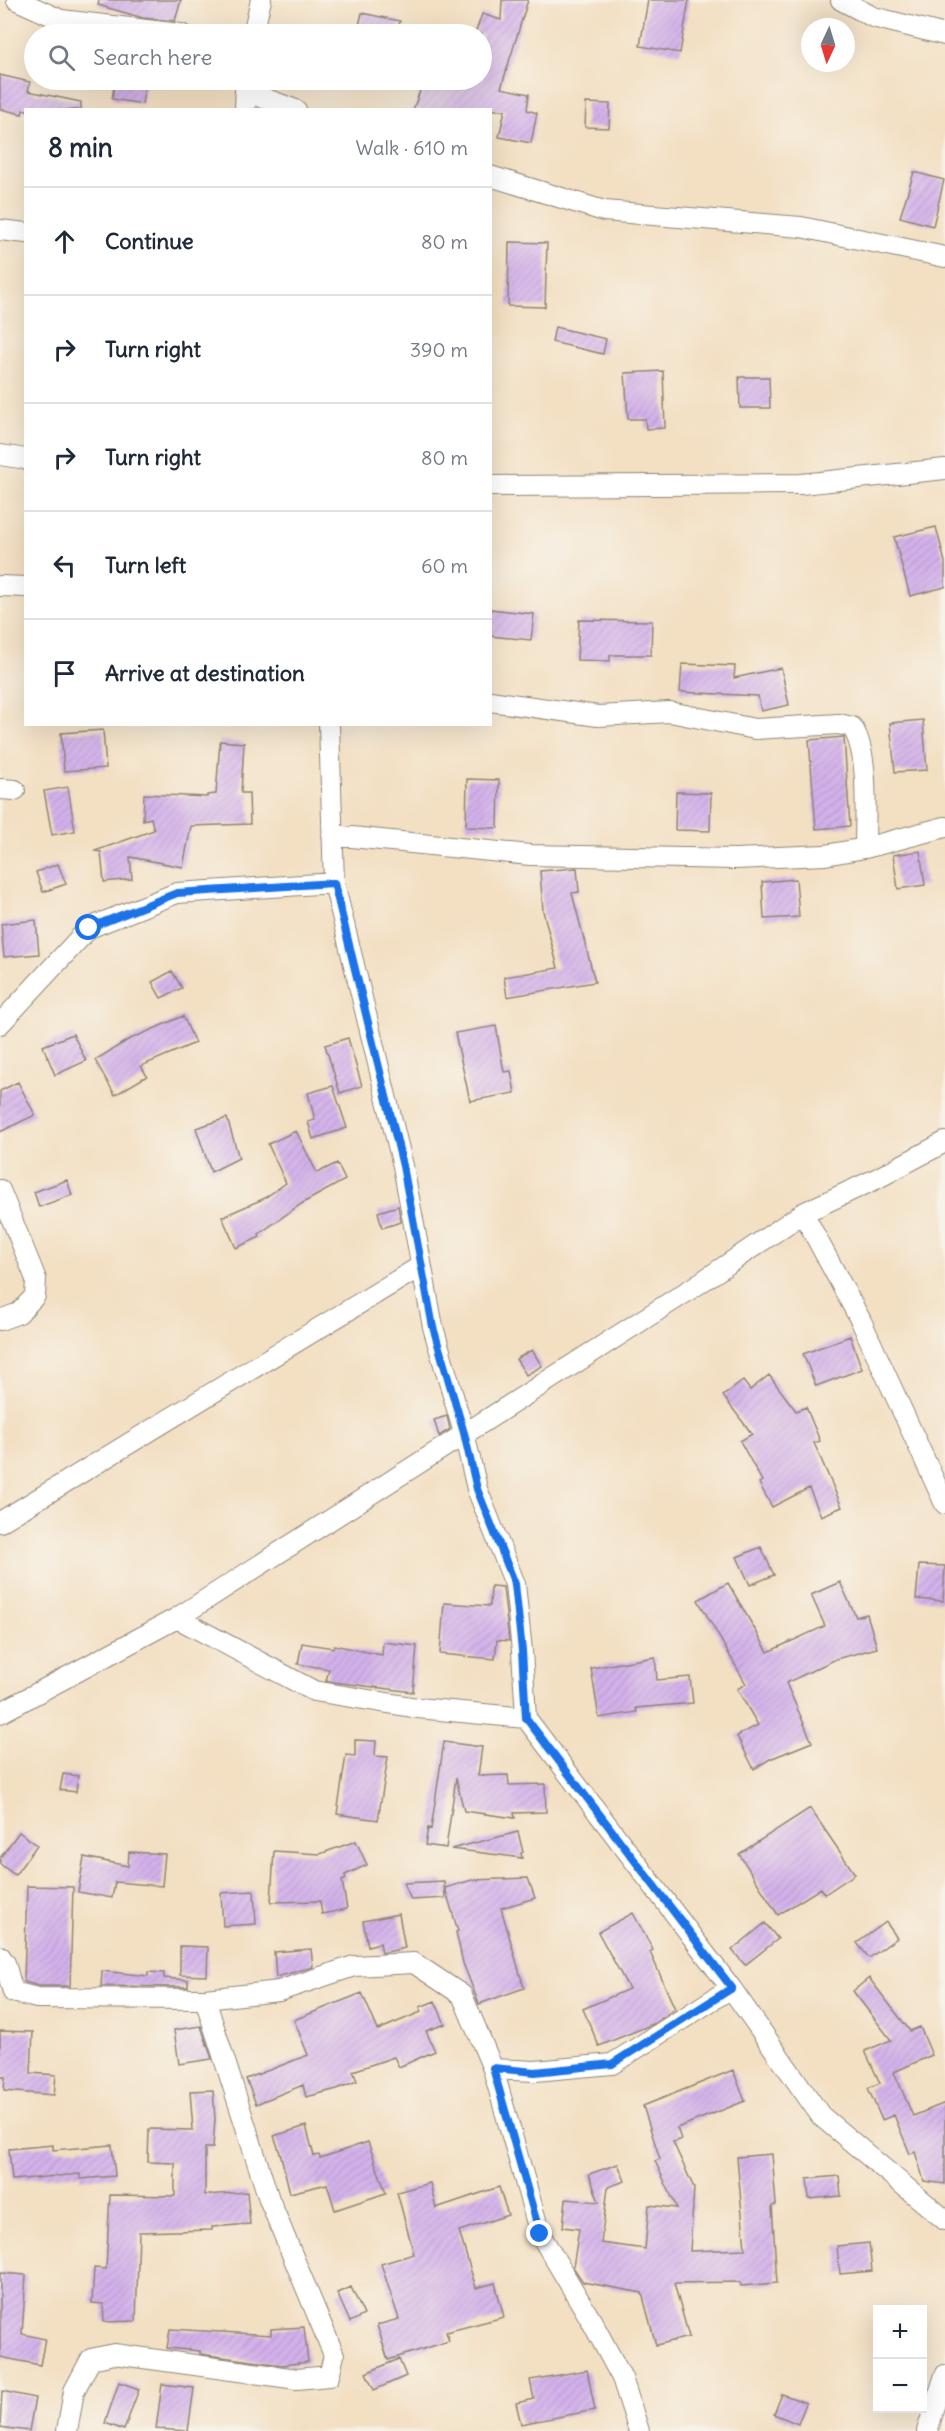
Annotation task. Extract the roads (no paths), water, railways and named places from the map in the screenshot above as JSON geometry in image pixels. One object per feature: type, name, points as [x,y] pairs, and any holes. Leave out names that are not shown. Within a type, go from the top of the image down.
[{"type":"street","points":[[17,0],[61,20],[95,24]]},
{"type":"street","points":[[255,24],[261,0]]},
{"type":"street","points":[[841,0],[873,17],[945,35]]},
{"type":"street","points":[[245,93],[290,108]]},
{"type":"street","points":[[492,177],[604,211],[801,227],[945,257]]},
{"type":"street","points":[[0,230],[24,233]]},
{"type":"street","points":[[0,455],[24,459]]},
{"type":"street","points":[[492,486],[801,484],[945,469]]},
{"type":"street","points":[[0,586],[24,587]]},
{"type":"street","points":[[492,701],[598,716],[670,712],[755,729],[839,724],[852,727],[861,744],[865,795],[865,848]]},
{"type":"street","points":[[329,726],[334,883],[403,1166],[433,1327],[464,1433],[477,1489],[515,1584],[526,1718],[732,1988],[821,2116],[945,2220],[945,2225]]},
{"type":"street","points":[[332,835],[530,855],[735,859],[825,855],[865,848],[945,827]]},
{"type":"street","points":[[0,1024],[89,928],[177,893],[334,883]]},
{"type":"street","points":[[0,1713],[177,1618],[694,1287],[803,1213],[878,1178],[945,1142]]},
{"type":"street","points":[[0,1190],[36,1279],[35,1296],[19,1313],[0,1320]]},
{"type":"street","points":[[803,1213],[861,1322],[945,1504]]},
{"type":"street","points":[[0,1522],[421,1266]]},
{"type":"street","points":[[177,1618],[314,1691],[417,1708],[526,1718]]},
{"type":"street","points":[[0,1956],[5,1963],[13,1992],[37,1998],[204,1999],[279,1991],[354,1966],[414,1963],[462,1995],[493,2068],[540,2234],[622,2378],[639,2431]]},
{"type":"street","points":[[493,2068],[535,2072],[612,2064],[732,1988]]},
{"type":"street","points":[[67,2431],[74,2391],[91,2359],[114,2354],[297,2379],[329,2376],[334,2355],[269,2199],[204,1999]]},
{"type":"street","points":[[927,2431],[945,2375]]}]
